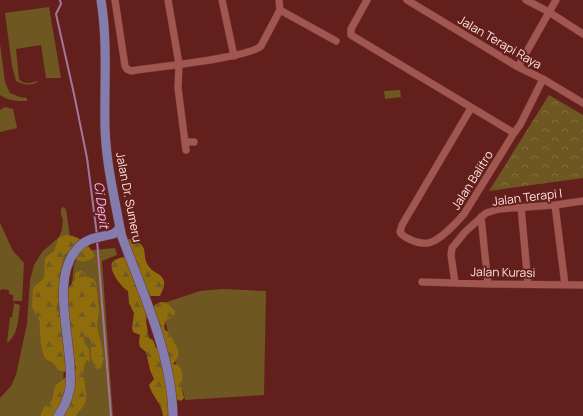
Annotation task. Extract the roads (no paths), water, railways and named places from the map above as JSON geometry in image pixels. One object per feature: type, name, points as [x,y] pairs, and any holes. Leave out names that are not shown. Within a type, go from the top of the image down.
[{"type":"main road","name":"Jalan Dr. Sumeru","points":[[101,0],[106,41],[105,130],[115,234],[149,311],[168,371],[173,403],[173,416]]},
{"type":"main road","points":[[58,416],[66,403],[70,388],[63,285],[70,257],[80,245],[94,237],[115,234]]},
{"type":"street","points":[[115,0],[125,66],[131,71],[234,56],[254,51],[260,48],[280,10],[279,0]]},
{"type":"street","points":[[168,0],[179,64],[178,88],[186,150]]},
{"type":"street","points":[[222,0],[234,56]]},
{"type":"street","points":[[367,0],[351,30],[351,35],[514,133],[520,125],[544,79]]},
{"type":"street","name":"Jalan Terapi Raya","points":[[407,0],[518,67],[544,79],[583,103]]},
{"type":"street","points":[[526,0],[549,12],[583,34]]},
{"type":"street","points":[[518,67],[556,0]]},
{"type":"street","points":[[280,10],[336,41]]},
{"type":"street","name":"Jalan Balitro","points":[[471,108],[402,225],[400,232],[402,235],[420,243],[429,243],[452,228],[464,214],[514,133]]},
{"type":"street","points":[[185,142],[194,142]]},
{"type":"street","name":"Jalan Terapi I","points":[[455,283],[451,255],[452,248],[457,239],[481,217],[494,210],[556,205],[583,201]]},
{"type":"street","points":[[556,205],[565,285]]},
{"type":"street","points":[[520,207],[528,284]]},
{"type":"street","points":[[481,217],[488,284]]},
{"type":"street","name":"Jalan Kurasi","points":[[422,282],[565,285],[583,284]]},
{"type":"waterway","name":"Ci Depit","points":[[60,0],[61,4],[56,14],[87,158],[97,235]]},
{"type":"waterway","name":"Ci Depit","points":[[97,240],[111,416]]}]
